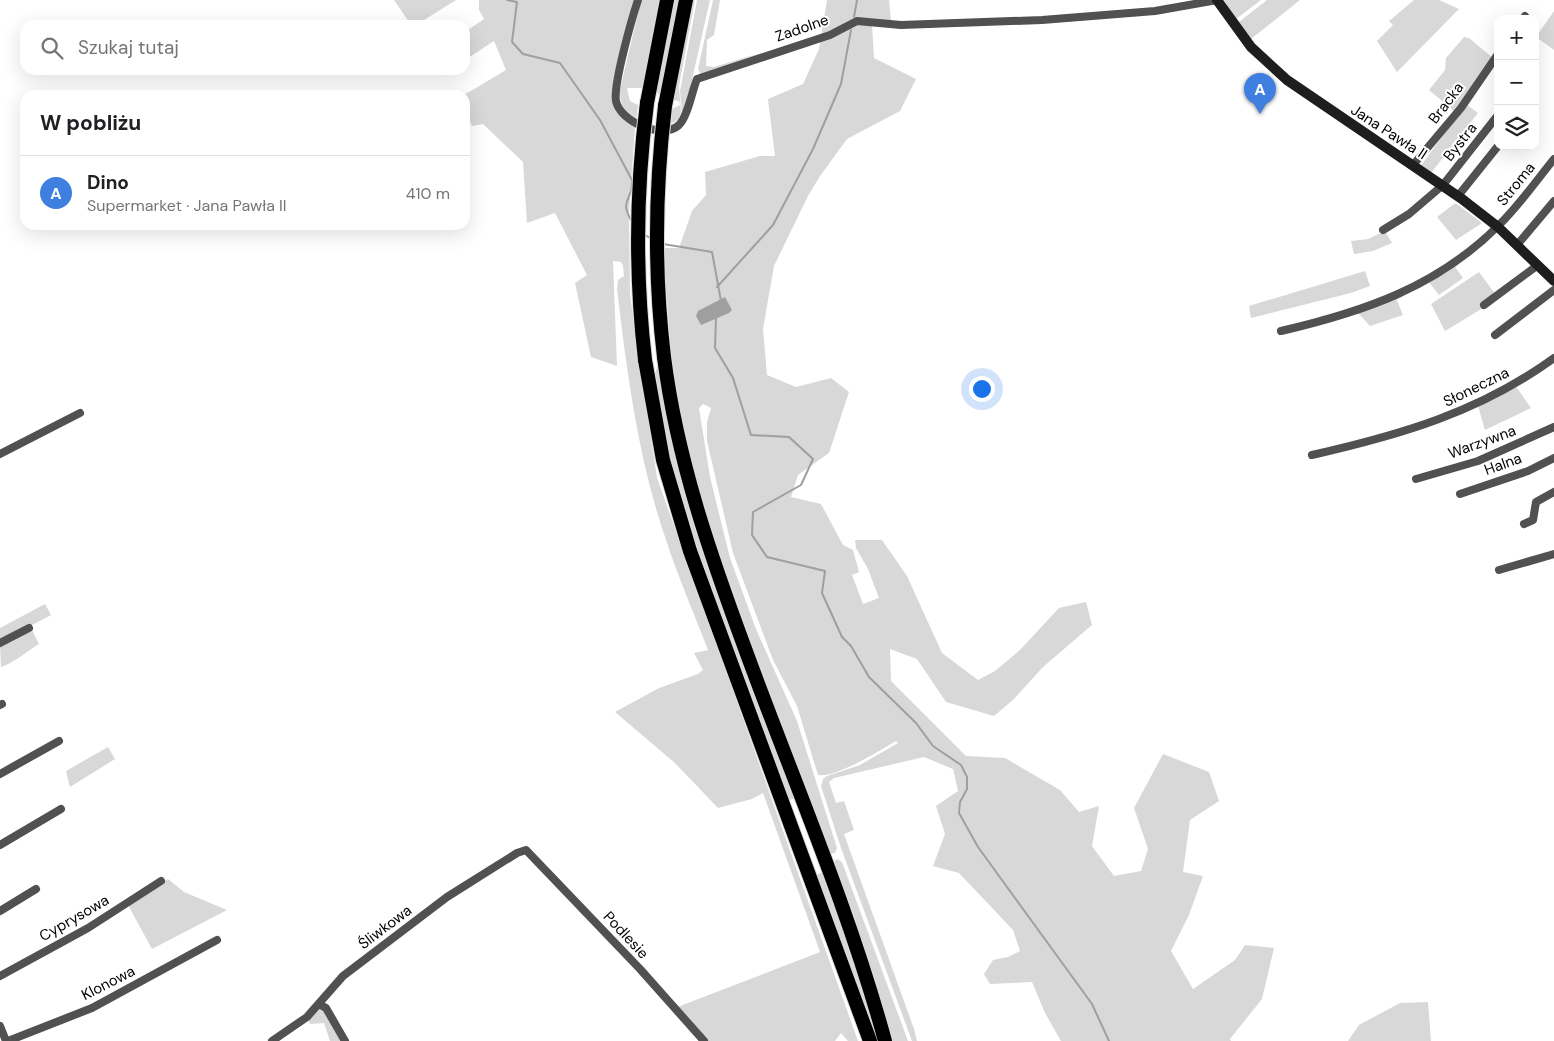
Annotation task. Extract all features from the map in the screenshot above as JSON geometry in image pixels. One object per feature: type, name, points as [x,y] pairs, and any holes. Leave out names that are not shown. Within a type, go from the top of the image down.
[{"type":"highway","points":[[667,0],[647,103],[640,165],[638,217],[639,282],[646,360],[663,460],[690,551],[870,1041]]},
{"type":"highway","points":[[686,0],[666,106],[659,175],[657,230],[659,300],[664,357],[676,430],[700,521],[847,925],[885,1041]]},
{"type":"street","name":"Zadolne","points":[[638,0],[616,91],[617,103],[625,117],[636,124],[668,130],[676,127],[686,114],[697,79],[830,35],[857,21],[902,25],[1042,20],[1155,11],[1217,0]]},
{"type":"street","name":"Jana Pawła II","points":[[1217,0],[1251,47],[1287,80],[1327,110],[1413,164],[1458,196],[1498,227],[1552,276]]},
{"type":"street","name":"Bracka","points":[[1413,164],[1461,108],[1494,60]]},
{"type":"street","name":"Bystra","points":[[1383,230],[1409,214],[1443,185],[1494,120]]},
{"type":"street","points":[[1458,196],[1495,150]]},
{"type":"street","name":"Stroma","points":[[1281,330],[1348,315],[1412,289],[1459,258],[1498,227],[1554,158]]},
{"type":"street","points":[[1517,245],[1554,201]]},
{"type":"street","points":[[1484,306],[1538,265]]},
{"type":"street","points":[[1495,335],[1554,290]]},
{"type":"street","name":"Słoneczna","points":[[1312,455],[1405,432],[1476,405],[1507,389],[1554,358]]},
{"type":"street","points":[[0,454],[80,413]]},
{"type":"street","name":"Warzywna","points":[[1416,479],[1478,461],[1554,427]]},
{"type":"street","name":"Halna","points":[[1460,494],[1528,470],[1554,458]]},
{"type":"street","points":[[1524,524],[1533,520],[1536,502],[1554,492]]},
{"type":"street","points":[[1499,570],[1554,554]]},
{"type":"street","points":[[0,643],[29,628]]},
{"type":"street","points":[[0,774],[59,741]]},
{"type":"street","points":[[0,845],[61,809]]},
{"type":"street","name":"Śliwkowa","points":[[272,1041],[294,1027],[319,1004],[343,976],[447,897],[526,850]]},
{"type":"street","name":"Podlesie","points":[[526,850],[633,962],[704,1041]]},
{"type":"street","name":"Cyprysowa","points":[[0,976],[88,928],[161,882]]},
{"type":"street","points":[[0,911],[36,889]]},
{"type":"street","name":"Klonowa","points":[[7,1041],[92,1008],[217,940]]},
{"type":"street","points":[[319,1004],[326,1008],[346,1041]]},
{"type":"street","points":[[0,1026],[7,1041]]},
{"type":"shaded area","points":[[394,0],[456,0],[424,20],[408,20]]},
{"type":"shaded area","points":[[479,0],[635,0],[614,106],[625,121],[635,126],[629,213],[630,295],[657,478],[858,1041],[848,1041],[841,1033],[835,1041],[704,1041],[675,1008],[820,952],[763,793],[752,799],[718,808],[675,763],[615,712],[659,688],[698,674],[703,670],[694,653],[708,650],[666,540],[656,509],[641,447],[625,352],[617,289],[618,280],[624,276],[623,266],[621,262],[613,261],[617,366],[591,357],[575,283],[587,275],[555,213],[527,223],[523,162],[483,124],[472,126],[470,122],[470,91],[506,70],[494,41],[470,57],[470,29],[484,19],[479,10]]},
{"type":"shaded area","points":[[641,0],[660,0],[643,88],[627,88],[630,101],[638,105],[636,121],[625,114],[619,94]]},
{"type":"shaded area","points":[[672,0],[682,0],[663,91],[660,91],[659,95],[656,90]]},
{"type":"shaded area","points":[[693,0],[695,0],[679,86],[681,112],[678,120],[671,124],[672,109],[680,105],[679,101],[673,100]]},
{"type":"shaded area","points":[[697,0],[710,0],[686,106],[681,120],[671,126],[678,121],[682,114],[680,91]]},
{"type":"shaded area","points":[[713,0],[720,0],[714,35],[707,40],[706,66],[714,67],[760,53],[701,75],[698,69]]},
{"type":"shaded area","points":[[827,0],[889,0],[891,21],[872,25],[874,58],[916,79],[900,111],[847,139],[808,196],[774,266],[763,329],[767,375],[796,387],[831,378],[849,392],[829,453],[798,475],[791,497],[821,504],[843,545],[853,550],[859,572],[852,575],[863,604],[879,598],[868,569],[856,548],[855,540],[882,540],[907,576],[942,653],[978,680],[995,671],[1020,650],[1059,608],[1086,602],[1092,625],[1043,667],[1014,699],[994,716],[946,702],[917,659],[890,649],[891,681],[966,756],[1005,758],[1060,790],[1079,812],[1099,806],[1092,846],[1114,876],[1141,871],[1148,849],[1134,808],[1163,754],[1209,772],[1219,801],[1190,820],[1183,872],[1203,876],[1189,915],[1171,951],[1193,989],[1235,960],[1245,945],[1274,948],[1262,999],[1230,1039],[1231,1041],[1061,1041],[1045,1013],[1032,982],[990,984],[984,974],[993,960],[1008,957],[1020,951],[1013,930],[959,873],[933,866],[945,834],[936,806],[958,791],[953,769],[924,757],[834,778],[829,782],[836,803],[844,801],[854,830],[844,834],[914,1029],[917,1041],[912,1041],[841,848],[821,786],[823,779],[827,776],[860,765],[898,743],[896,741],[846,768],[826,775],[818,775],[797,706],[773,660],[733,553],[707,441],[707,422],[711,408],[703,404],[699,408],[710,477],[730,558],[756,629],[797,721],[837,848],[835,853],[829,854],[736,609],[700,498],[679,414],[671,353],[664,262],[664,248],[679,248],[692,211],[706,195],[705,172],[760,156],[775,156],[768,99],[803,84],[819,49]]},
{"type":"shaded area","points":[[1224,0],[1261,0],[1236,19]]},
{"type":"shaded area","points":[[1267,0],[1300,0],[1251,39],[1239,22]]},
{"type":"shaded area","points":[[1414,0],[1439,0],[1459,9],[1397,72],[1377,41],[1393,25],[1389,21]]},
{"type":"shaded area","points":[[1554,11],[1554,50],[1539,39],[1539,33]]},
{"type":"shaded area","points":[[1464,37],[1469,38],[1493,58],[1455,112],[1429,90],[1445,70],[1446,58]]},
{"type":"shaded area","points":[[1466,104],[1478,113],[1431,173],[1420,167]]},
{"type":"shaded area","points":[[1454,204],[1457,204],[1482,223],[1456,240],[1437,217]]},
{"type":"shaded area","points":[[1385,231],[1392,243],[1373,251],[1354,254],[1351,241],[1368,239]]},
{"type":"shaded area","points":[[1453,264],[1463,278],[1439,295],[1428,281]]},
{"type":"shaded area","points":[[1365,271],[1370,286],[1351,293],[1251,318],[1249,306]]},
{"type":"shaded area","points":[[1479,272],[1496,295],[1483,308],[1445,331],[1431,304]]},
{"type":"shaded area","points":[[725,297],[732,310],[701,325],[696,316],[698,311]]},
{"type":"shaded area","points":[[1396,298],[1403,315],[1370,326],[1358,313]]},
{"type":"shaded area","points":[[658,366],[658,372],[661,372],[795,798],[787,801],[740,677],[676,491],[652,373],[655,373]]},
{"type":"shaded area","points":[[1515,385],[1531,408],[1485,430],[1478,406]]},
{"type":"shaded area","points":[[45,604],[51,615],[0,642],[0,628]]},
{"type":"shaded area","points":[[31,628],[39,644],[16,660],[1,667],[0,645]]},
{"type":"shaded area","points":[[108,747],[115,759],[70,787],[66,771]]},
{"type":"shaded area","points":[[837,859],[842,862],[908,1041],[892,1041],[886,1017],[832,863]]},
{"type":"shaded area","points":[[823,872],[852,950],[881,1041],[874,1041],[815,875]]},
{"type":"shaded area","points":[[168,879],[184,892],[227,910],[152,949],[128,905]]},
{"type":"shaded area","points":[[1428,1002],[1431,1041],[1348,1041],[1359,1025],[1400,1003]]},
{"type":"shaded area","points":[[319,1004],[345,1041],[330,1041],[324,1023],[310,1024],[307,1017]]},
{"type":"waterway","points":[[507,0],[517,2],[512,42],[523,54],[560,63],[600,120],[632,180],[626,209],[633,223]]},
{"type":"waterway","points":[[854,17],[857,0]]},
{"type":"waterway","points":[[717,287],[773,225],[813,149],[841,84],[851,30]]},
{"type":"waterway","points":[[643,234],[652,239]]},
{"type":"waterway","points":[[663,244],[712,252],[721,301]]},
{"type":"waterway","points":[[716,317],[715,348],[733,378],[751,435],[789,437],[813,459],[801,485],[753,512],[752,535],[767,557],[825,571],[822,593],[842,637],[851,646],[869,677],[916,723],[933,746],[961,765],[967,777],[967,789],[960,802],[959,813],[978,847],[1092,1004],[1109,1041]]},
{"type":"place","name":"Dino","points":[[1260,114]]}]
